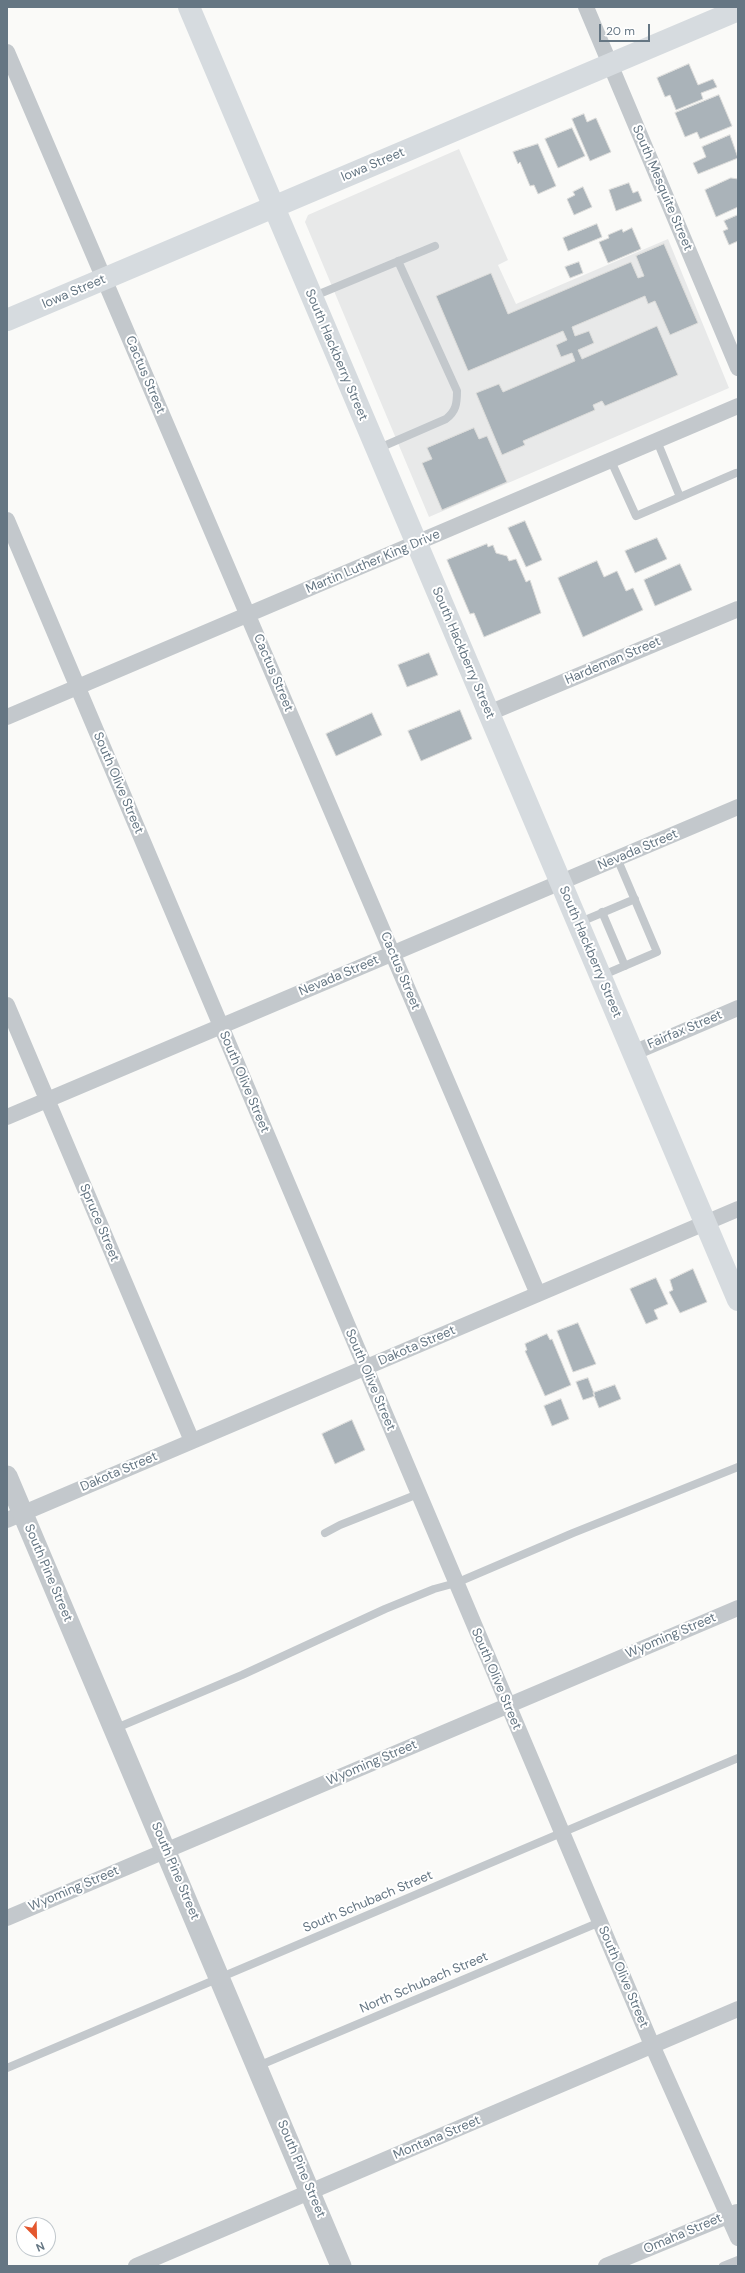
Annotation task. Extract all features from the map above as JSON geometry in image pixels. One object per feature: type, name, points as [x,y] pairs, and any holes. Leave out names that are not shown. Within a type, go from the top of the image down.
[{"type":"main road","name":"South Hackberry Street","points":[[188,7],[738,1300]]},
{"type":"main road","name":"Iowa Street","points":[[7,320],[738,10]]},
{"type":"street","name":"South Mesquite Street","points":[[586,7],[738,368]]},
{"type":"street","name":"Cactus Street","points":[[7,52],[538,1294]]},
{"type":"street","name":"Martin Luther King Drive","points":[[7,717],[738,406]]},
{"type":"street","name":"South Olive Street","points":[[7,520],[652,2045],[733,2213],[738,2238]]},
{"type":"street","name":"Hardeman Street","points":[[489,713],[738,609]]},
{"type":"street","name":"Nevada Street","points":[[7,1118],[738,807]]},
{"type":"street","name":"Spruce Street","points":[[7,1004],[192,1441]]},
{"type":"street","name":"Fairfax Street","points":[[633,1053],[738,1008]]},
{"type":"street","name":"Dakota Street","points":[[15,1516],[738,1209]]},
{"type":"street","name":"South Pine Street","points":[[7,1476],[15,1516],[114,1729],[342,2266]]},
{"type":"street","name":"Wyoming Street","points":[[7,1918],[738,1608]]},
{"type":"street","name":"Montana Street","points":[[136,2266],[738,2009]]},
{"type":"street","name":"Omaha Street","points":[[606,2266],[733,2213]]},
{"type":"lane","points":[[312,297],[435,246]]},
{"type":"lane","points":[[377,450],[446,419],[454,412],[457,402],[457,391],[398,261]]},
{"type":"lane","points":[[657,441],[680,497]]},
{"type":"lane","points":[[611,461],[636,516],[736,473]]},
{"type":"lane","points":[[600,976],[657,952],[617,858]]},
{"type":"lane","points":[[578,923],[635,899]]},
{"type":"lane","points":[[602,912],[625,966]]},
{"type":"lane","points":[[114,1729],[242,1675],[385,1609],[434,1589],[456,1584],[573,1533],[738,1467]]},
{"type":"lane","points":[[325,1534],[340,1525],[418,1494]]},
{"type":"lane","name":"South Schubach Street","points":[[7,2068],[738,1758]]},
{"type":"lane","name":"North Schubach Street","points":[[258,2066],[600,1922]]},
{"type":"lane","points":[[722,2266],[738,2260]]},
{"type":"shaded area","points":[[459,149],[508,260],[498,265],[516,304],[668,239],[729,388],[429,517],[305,222],[308,215]]},
{"type":"building","points":[[689,64],[698,85],[713,79],[717,87],[701,93],[703,99],[676,110],[670,95],[665,97],[657,78]]},
{"type":"building","points":[[719,95],[732,126],[700,139],[697,132],[685,137],[675,113]]},
{"type":"building","points":[[584,114],[587,122],[596,118],[611,152],[590,161],[572,119]]},
{"type":"building","points":[[572,128],[585,156],[558,168],[545,139]]},
{"type":"building","points":[[730,135],[738,158],[698,174],[693,163],[706,157],[702,147]]},
{"type":"building","points":[[538,144],[556,186],[538,194],[534,185],[530,186],[520,162],[518,164],[513,152]]},
{"type":"building","points":[[731,178],[738,179],[738,207],[716,217],[705,190]]},
{"type":"building","points":[[629,183],[633,193],[638,191],[642,201],[616,211],[609,190]]},
{"type":"building","points":[[583,187],[592,207],[574,215],[567,199],[575,195],[573,192]]},
{"type":"building","points":[[738,215],[738,241],[729,245],[723,231],[728,229],[724,221]]},
{"type":"building","points":[[597,224],[602,237],[568,251],[563,238]]},
{"type":"building","points":[[632,228],[641,249],[608,263],[599,242],[609,238],[608,235],[622,229],[623,232]]},
{"type":"building","points":[[664,244],[698,323],[670,335],[655,301],[648,304],[645,296],[572,327],[575,336],[589,331],[594,343],[578,350],[582,359],[657,326],[678,375],[605,406],[602,401],[593,405],[595,410],[523,441],[525,445],[502,455],[476,393],[499,384],[503,392],[575,361],[572,353],[561,357],[556,345],[567,340],[563,331],[468,371],[436,296],[491,273],[508,314],[631,262],[638,278],[644,276],[636,256]]},
{"type":"building","points":[[579,262],[583,273],[570,278],[565,267]]},
{"type":"building","points":[[474,428],[479,439],[487,436],[507,482],[442,510],[422,463],[432,459],[427,448]]},
{"type":"building","points":[[525,521],[542,560],[526,567],[508,528]]},
{"type":"building","points":[[657,538],[667,559],[635,573],[625,551]]},
{"type":"building","points":[[487,544],[488,547],[493,545],[496,553],[507,556],[509,561],[516,559],[526,582],[530,580],[541,613],[484,637],[474,613],[470,614],[447,560]]},
{"type":"building","points":[[597,561],[604,577],[617,571],[626,591],[633,588],[643,610],[583,637],[558,578]]},
{"type":"building","points":[[680,564],[692,590],[655,606],[644,580]]},
{"type":"building","points":[[429,653],[438,675],[407,687],[398,665]]},
{"type":"building","points":[[460,710],[472,739],[421,761],[408,731]]},
{"type":"building","points":[[372,713],[382,735],[336,756],[326,734]]},
{"type":"building","points":[[693,1269],[707,1302],[680,1313],[669,1292],[673,1290],[670,1280]]},
{"type":"building","points":[[656,1278],[668,1304],[654,1310],[658,1319],[646,1324],[630,1289]]},
{"type":"building","points":[[578,1323],[596,1364],[573,1372],[557,1331]]},
{"type":"building","points":[[547,1334],[550,1340],[552,1339],[571,1385],[545,1396],[525,1351],[527,1350],[525,1344]]},
{"type":"building","points":[[588,1378],[595,1396],[583,1400],[576,1382]]},
{"type":"building","points":[[615,1385],[621,1399],[599,1408],[593,1393]]},
{"type":"building","points":[[561,1399],[569,1419],[552,1426],[544,1406]]},
{"type":"building","points":[[352,1420],[365,1450],[335,1464],[322,1434]]}]
